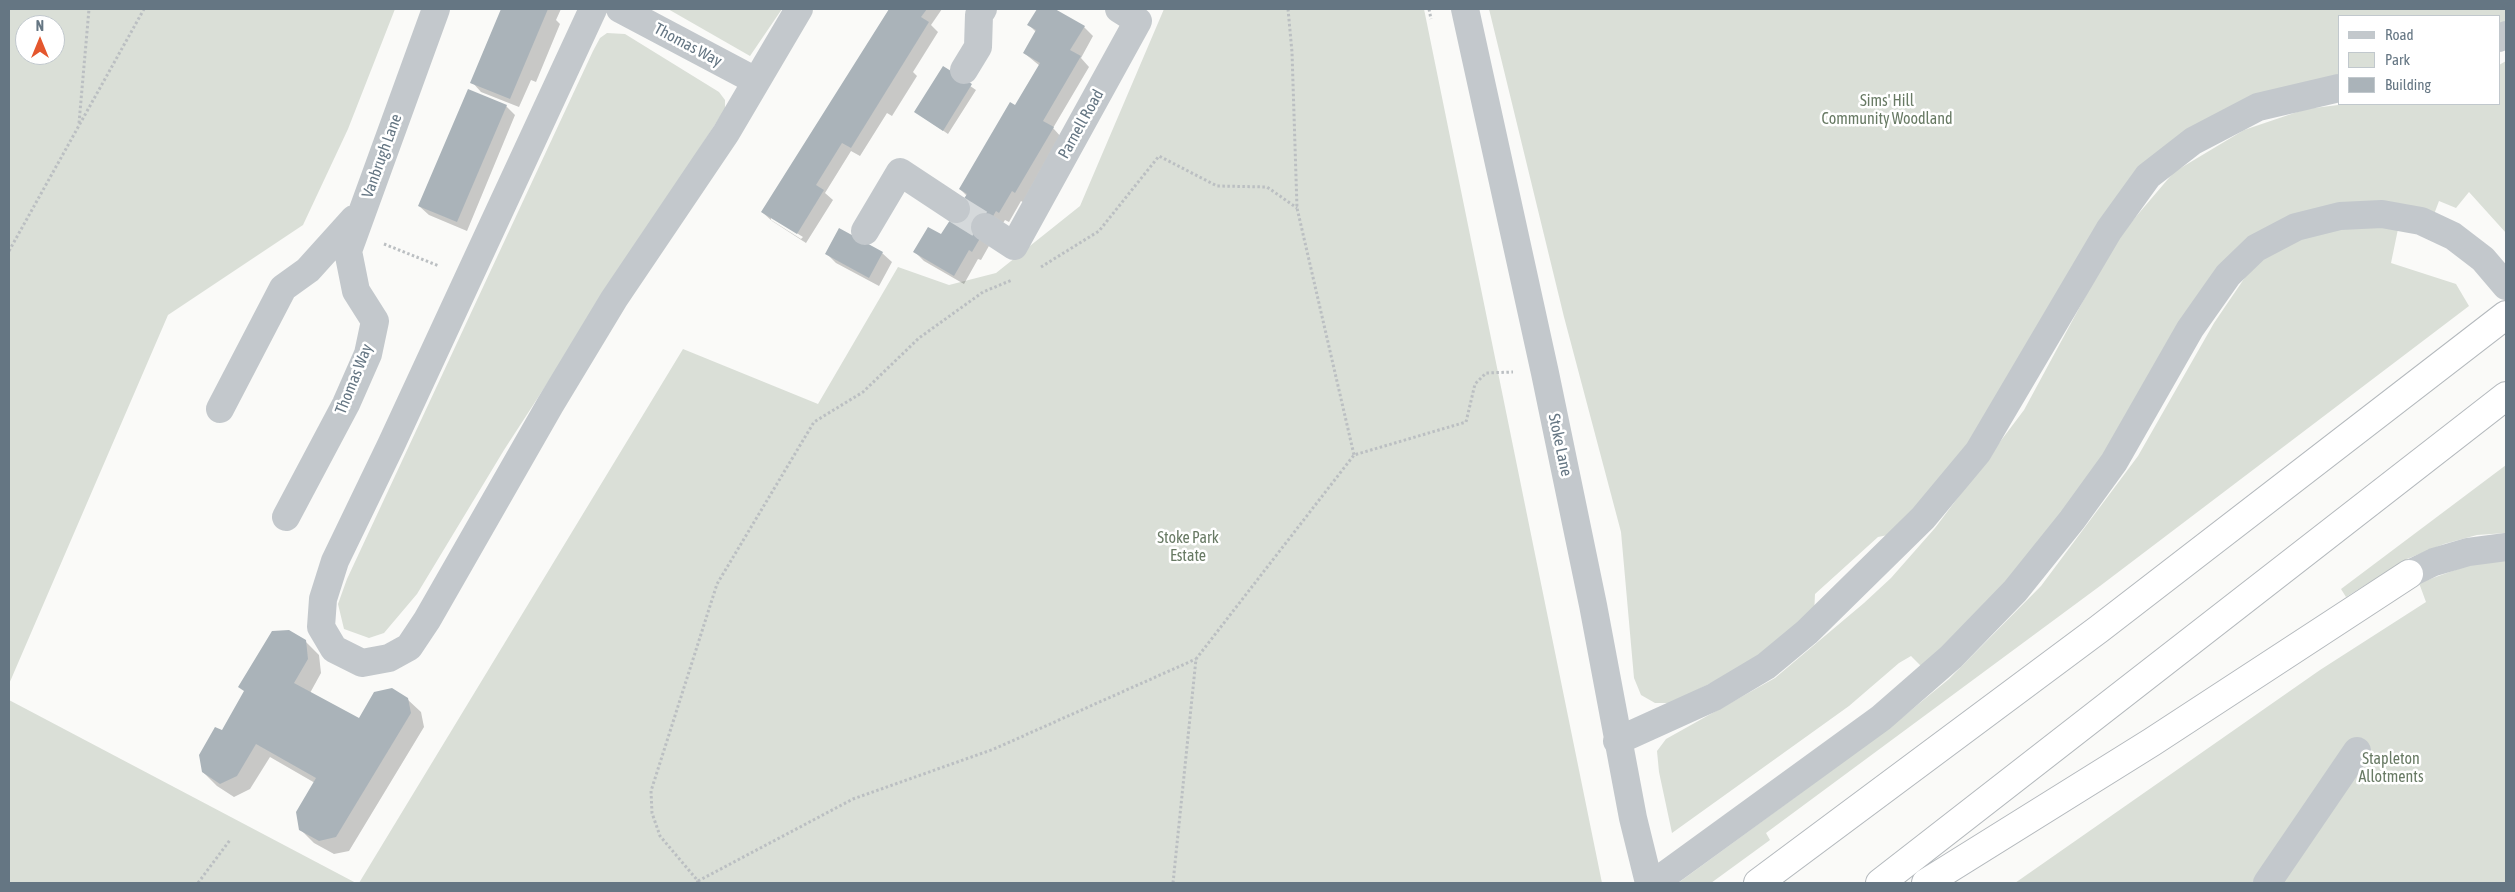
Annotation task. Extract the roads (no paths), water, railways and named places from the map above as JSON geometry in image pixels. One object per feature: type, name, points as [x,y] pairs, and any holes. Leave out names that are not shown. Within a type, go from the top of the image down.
[{"type":"highway","points":[[1758,883],[2099,630],[2506,315]]},
{"type":"highway","points":[[1880,883],[2506,396]]},
{"type":"highway","points":[[1926,883],[2152,742],[2409,574]]},
{"type":"street","name":"Vanbrugh Lane","points":[[220,410],[283,288],[308,270],[359,220],[436,9]]},
{"type":"street","points":[[593,9],[391,445],[335,561],[323,599],[321,627],[334,649],[362,663],[389,658],[409,646],[418,634],[550,405],[610,308],[726,133],[800,9]]},
{"type":"street","name":"Thomas Way","points":[[620,9],[756,81]]},
{"type":"street","points":[[964,70],[978,47],[979,15],[983,9]]},
{"type":"street","name":"Parnell Road","points":[[985,227],[1014,246],[1138,21],[1119,9]]},
{"type":"street","name":"Stoke Lane","points":[[1465,9],[1545,373],[1593,605],[1617,741],[1648,883]]},
{"type":"street","points":[[1617,741],[1714,697],[1766,666],[1807,632],[1923,518],[1978,452],[2109,230],[2148,176],[2193,141],[2258,107],[2338,88]]},
{"type":"street","points":[[865,231],[900,172],[956,209]]},
{"type":"street","points":[[1654,883],[1881,718],[1951,658],[2015,591],[2072,520],[2114,462],[2190,329],[2228,274],[2256,248],[2296,227],[2340,216],[2382,214],[2421,221],[2453,236],[2483,259],[2506,286]]},
{"type":"street","name":"Thomas Way","points":[[286,517],[346,404],[368,354],[375,321],[356,291],[348,252],[359,220]]},
{"type":"street","points":[[2409,574],[2434,562],[2468,552],[2506,547]]},
{"type":"street","points":[[2267,883],[2357,751]]},
{"type":"tunnel","points":[[956,209],[985,227]]},
{"type":"park label","name":"Sims' Hill Community Woodland","points":[[1887,110]]},
{"type":"park label","name":"Stoke Park Estate","points":[[1188,547]]},
{"type":"park label","name":"Stapleton Allotments","points":[[2391,768]]}]
